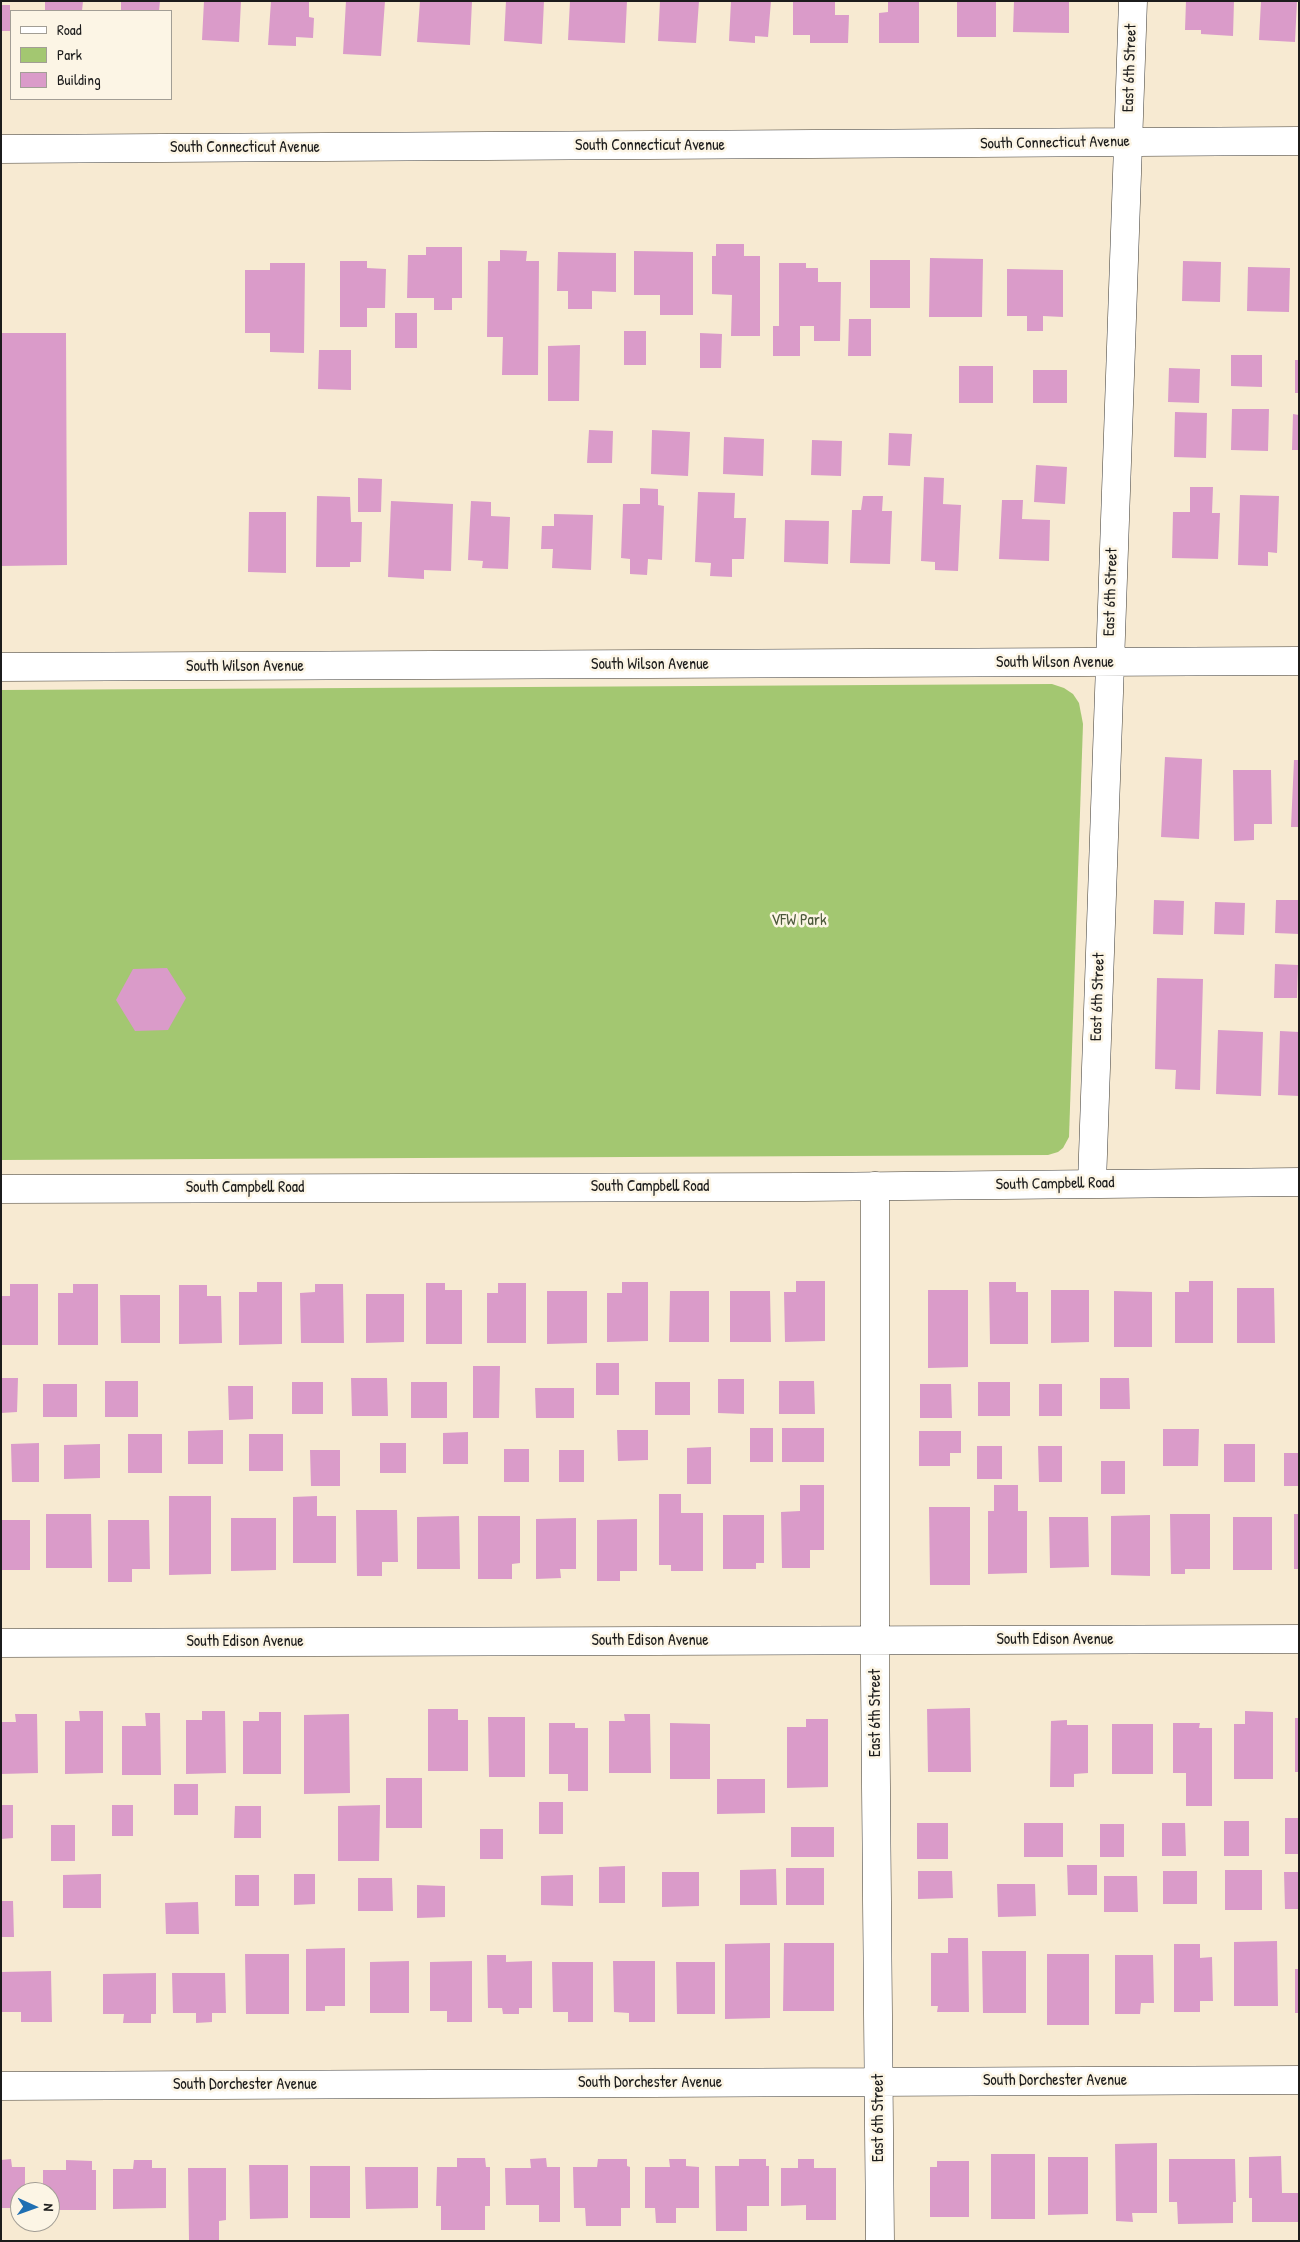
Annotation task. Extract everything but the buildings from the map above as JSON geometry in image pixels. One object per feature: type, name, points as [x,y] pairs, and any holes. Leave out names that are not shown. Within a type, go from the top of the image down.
[{"type":"street","name":"East 6th Street","points":[[1092,1183],[1133,1]]},
{"type":"street","name":"South Connecticut Avenue","points":[[1,149],[1299,141]]},
{"type":"street","name":"South Wilson Avenue","points":[[1,667],[1299,661]]},
{"type":"street","name":"South Campbell Road","points":[[1,1188],[875,1186],[1299,1182]]},
{"type":"street","name":"East 6th Street","points":[[875,1186],[875,1640],[880,2241]]},
{"type":"street","name":"South Edison Avenue","points":[[1,1643],[1299,1640]]},
{"type":"street","name":"South Dorchester Avenue","points":[[1,2086],[1299,2080]]},
{"type":"green space","name":"VFW Park","points":[[1052,684],[1064,688],[1073,694],[1079,703],[1083,724],[1069,1137],[1063,1148],[1058,1152],[1048,1155],[1,1160],[1,690]]}]
